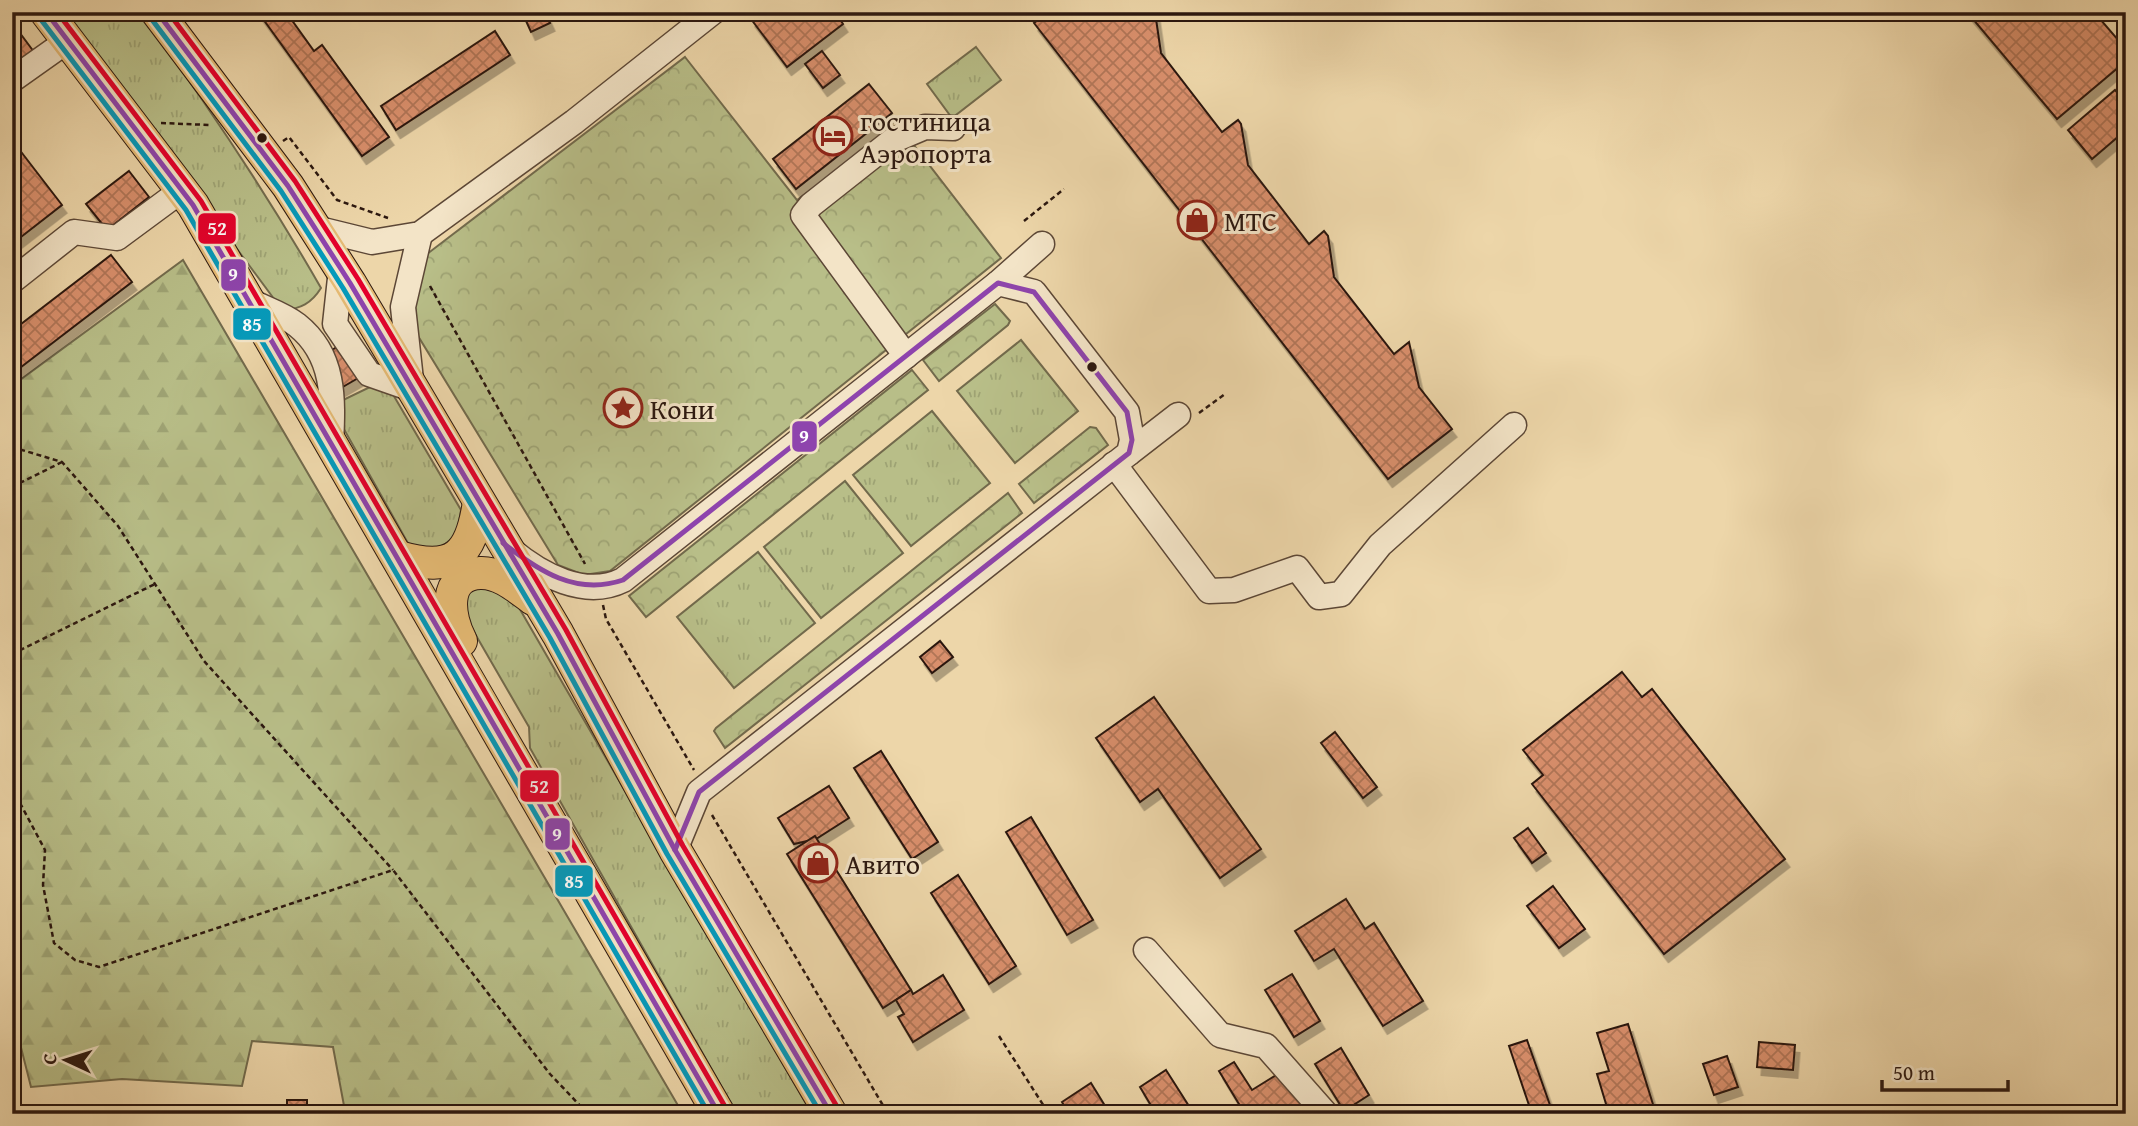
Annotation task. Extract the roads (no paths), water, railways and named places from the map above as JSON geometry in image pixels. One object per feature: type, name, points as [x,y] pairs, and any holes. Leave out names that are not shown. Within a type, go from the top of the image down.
[{"type":"main road","points":[[46,12],[182,190],[399,557],[719,1114]]},
{"type":"main road","points":[[157,12],[288,186],[341,268],[558,634],[676,850],[831,1114]]},
{"type":"main road","points":[[399,557],[421,564],[440,564],[456,559],[468,544],[479,502]]},
{"type":"main road","points":[[479,695],[478,675],[451,623],[449,597],[463,578],[481,573],[505,578],[537,601]]},
{"type":"street","points":[[315,228],[355,241],[411,243],[574,122],[713,12]]},
{"type":"street","points":[[12,80],[67,41]]},
{"type":"street","points":[[906,356],[803,215],[892,141],[925,127],[953,128]]},
{"type":"street","points":[[12,281],[74,232],[117,238],[182,190]]},
{"type":"street","points":[[411,243],[403,307],[412,389]]},
{"type":"street","points":[[503,543],[531,567],[569,583],[599,589],[623,580],[998,283],[1042,244]]},
{"type":"street","points":[[998,283],[1034,292],[1120,403],[1132,426],[1122,458]]},
{"type":"street","points":[[676,850],[699,792],[1122,458],[1187,416]]},
{"type":"street","points":[[1122,458],[1209,591],[1234,590],[1297,568],[1318,597],[1330,596],[1341,594],[1380,545],[1514,425]]},
{"type":"street","points":[[1146,950],[1220,1035],[1266,1046],[1326,1114]]},
{"type":"place","name":"гостиница Аэропорта","points":[[833,136]]},
{"type":"place","name":"МТС","points":[[1197,220]]},
{"type":"place","name":"Кони","points":[[623,408]]},
{"type":"place","name":"Авито","points":[[818,863]]}]
